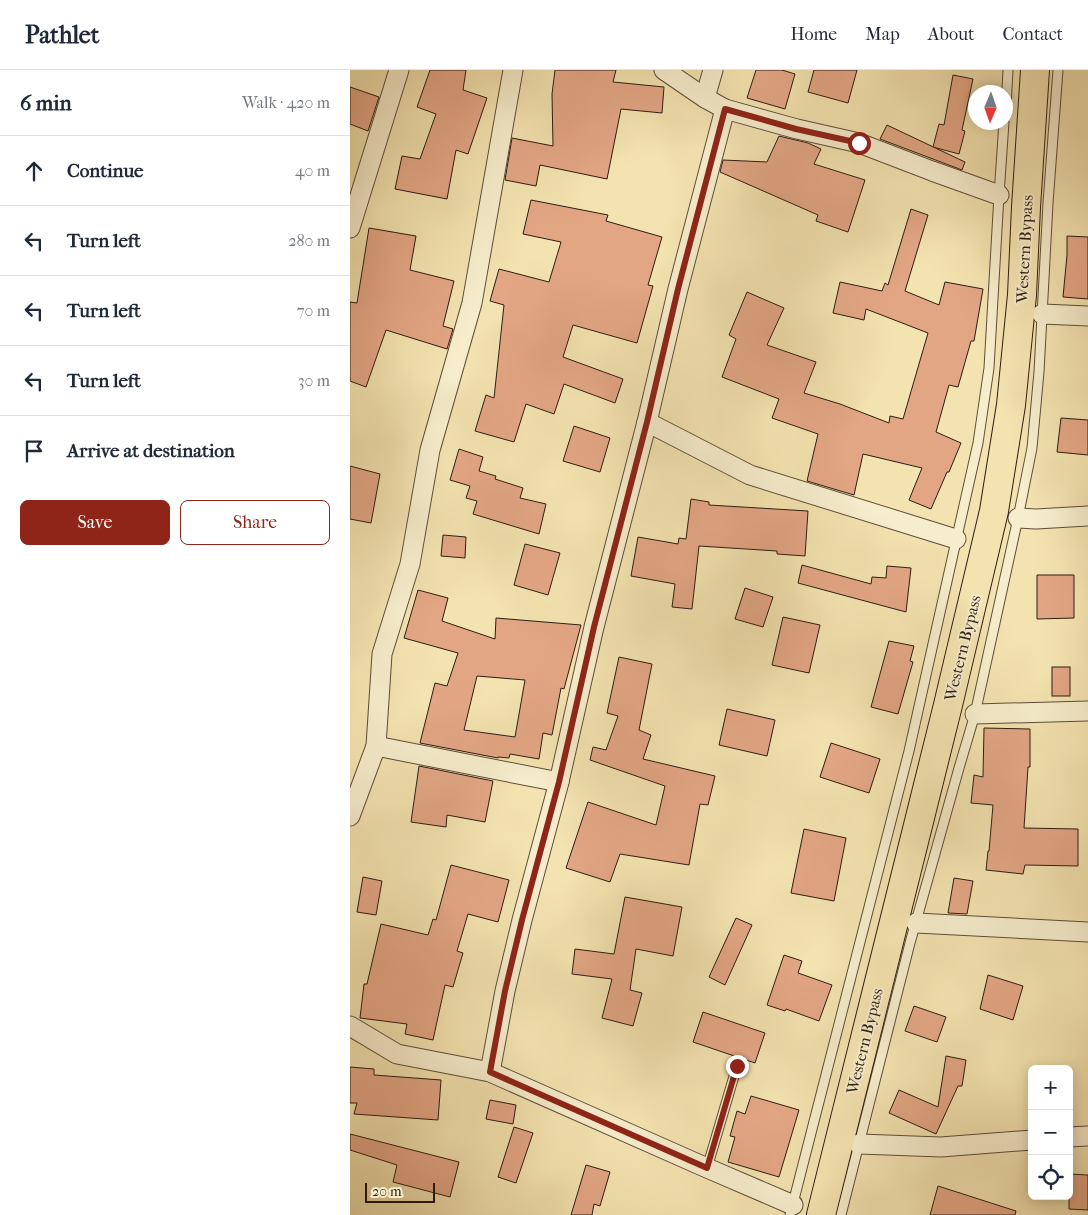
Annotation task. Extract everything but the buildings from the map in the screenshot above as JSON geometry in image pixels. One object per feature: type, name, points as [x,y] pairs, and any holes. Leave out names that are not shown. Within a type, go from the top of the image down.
[{"type":"main road","name":"Western Bypass","points":[[821,1215],[994,512],[1012,405],[1022,295],[1035,70]]},
{"type":"street","points":[[350,228],[399,70]]},
{"type":"street","points":[[350,816],[376,746],[382,654],[410,564],[430,450],[472,304],[513,70]]},
{"type":"street","points":[[664,70],[705,98],[725,109],[796,129],[859,143],[999,195]]},
{"type":"street","points":[[705,98],[713,70]]},
{"type":"street","points":[[490,1072],[505,991],[520,929],[559,782],[594,627],[725,109]]},
{"type":"street","points":[[1042,314],[1088,316]]},
{"type":"street","points":[[647,422],[750,475],[956,539]]},
{"type":"street","points":[[1018,518],[1036,519],[1088,516]]},
{"type":"street","points":[[975,714],[1088,711]]},
{"type":"street","points":[[376,746],[559,782]]},
{"type":"street","points":[[916,923],[1088,932]]},
{"type":"street","points":[[350,1026],[397,1054],[490,1072],[707,1168],[792,1210]]},
{"type":"street","points":[[1073,1137],[1088,1136]]},
{"type":"street","points":[[859,1144],[941,1147],[1028,1140]]},
{"type":"lane","points":[[1007,85],[1008,70]]},
{"type":"lane","points":[[841,1215],[916,923],[975,714],[1032,448],[1040,372],[1048,203],[1058,70]]},
{"type":"lane","points":[[792,1210],[909,751],[978,444],[989,368],[1003,130]]},
{"type":"lane","points":[[707,1168],[737,1066]]},
{"type":"route","points":[[737,1066],[707,1168],[490,1072],[505,991],[522,920],[559,782],[594,627],[725,109],[796,129],[859,143]]}]
